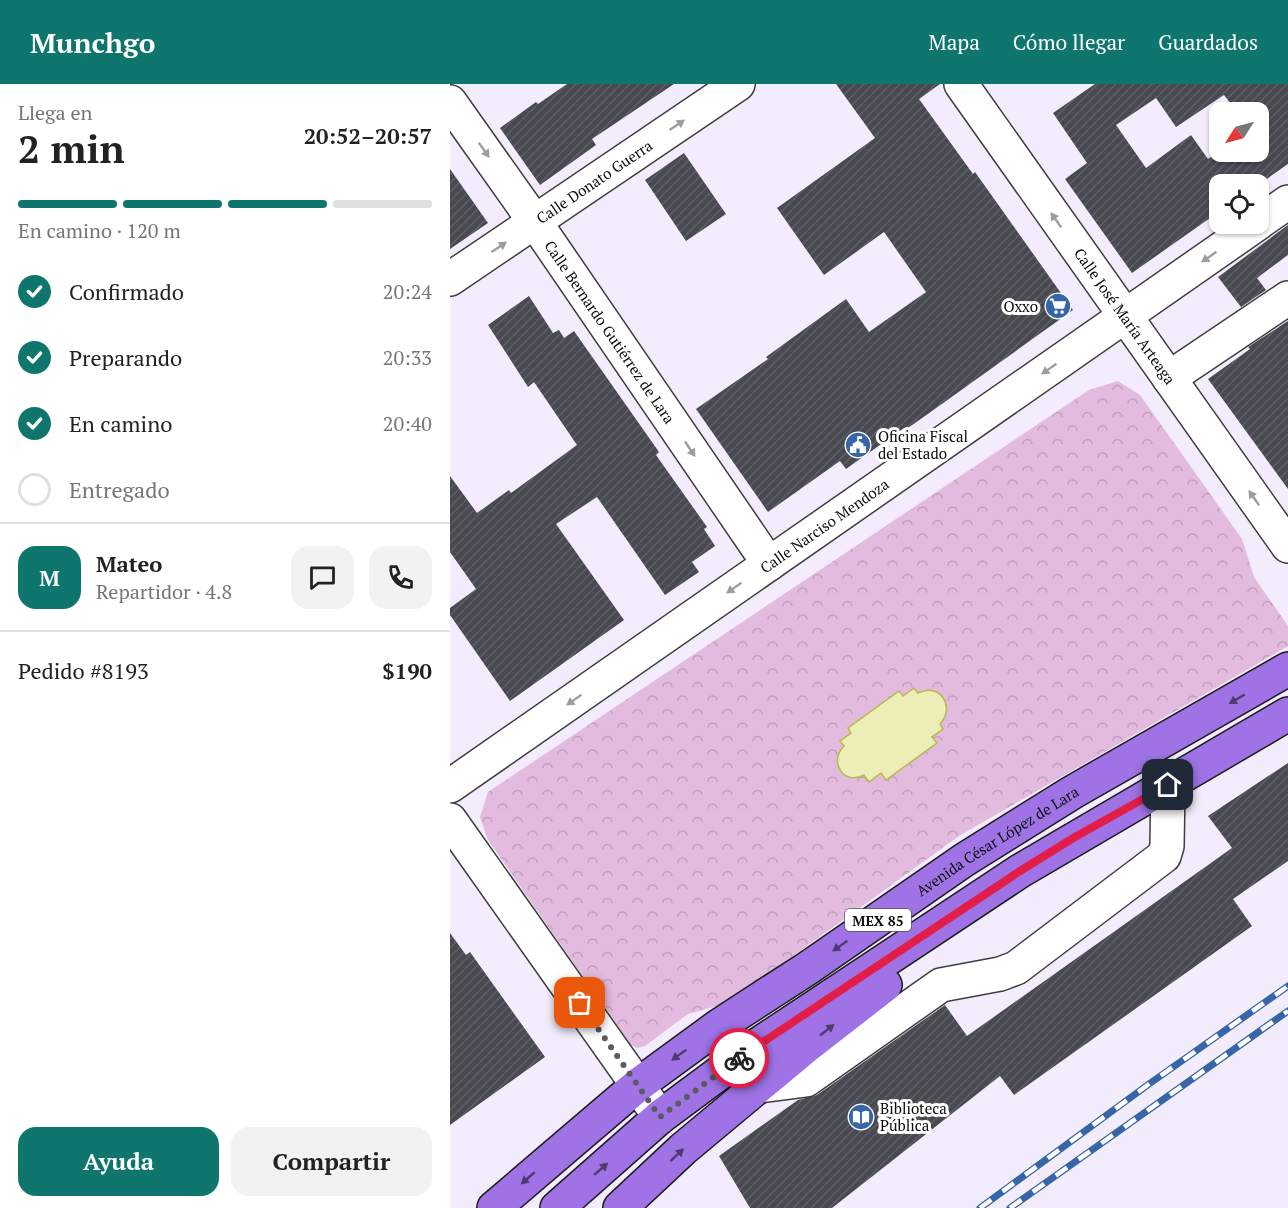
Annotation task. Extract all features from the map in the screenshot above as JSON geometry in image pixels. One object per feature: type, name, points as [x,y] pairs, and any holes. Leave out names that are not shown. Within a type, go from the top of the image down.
[{"type":"main road","name":"Avenida César López de Lara","points":[[494,1208],[638,1085],[720,1025],[808,968],[964,860],[1073,792],[1288,669]]},
{"type":"main road","name":"MEX 85","points":[[557,1208],[660,1117],[753,1048],[977,899],[1075,837],[1288,714]]},
{"type":"main road","points":[[627,1202],[683,1149],[804,1048],[952,935],[977,899]]},
{"type":"street","name":"Calle Donato Guerra","points":[[450,279],[738,84]]},
{"type":"street","name":"Calle José María Arteaga","points":[[961,84],[1288,546]]},
{"type":"street","name":"Calle Bernardo Gutiérrez de Lara","points":[[450,102],[769,564]]},
{"type":"street","name":"Calle Narciso Mendoza","points":[[1269,215],[1288,202]]},
{"type":"street","name":"Calle Narciso Mendoza","points":[[450,786],[1242,234]]},
{"type":"street","points":[[1169,378],[1288,298]]},
{"type":"street","points":[[760,1086],[806,1080],[941,985],[1000,974],[1016,968],[1164,856],[1167,846],[1168,785]]},
{"type":"street","points":[[450,820],[660,1117]]},
{"type":"green space","points":[[1118,381],[1140,395],[1242,539],[1254,577],[1288,626],[1288,646],[959,836],[728,1003],[688,1014],[645,1046],[637,1048],[630,1044],[488,840],[480,817],[488,792],[1089,390]]},
{"type":"shaded area","points":[[914,688],[918,693],[926,690],[939,693],[946,704],[945,717],[940,724],[943,729],[932,737],[937,743],[886,780],[881,773],[869,782],[864,775],[857,778],[850,777],[840,771],[839,752],[844,746],[840,741],[851,733],[848,728],[899,691],[903,696]]},
{"type":"building","points":[[567,84],[674,84],[592,139],[596,145],[540,185],[500,128],[536,102],[538,104]]},
{"type":"building","points":[[836,84],[940,84],[919,99],[973,174],[975,172],[1073,310],[905,430],[904,428],[846,469],[840,461],[768,512],[696,409],[768,359],[766,357],[846,299],[869,332],[926,292],[884,232],[824,275],[777,208],[875,138]]},
{"type":"building","points":[[1095,84],[1288,84],[1288,164],[1269,177],[1269,174],[1209,174],[1209,219],[1132,273],[1065,179],[1087,163],[1053,113]],"holes":[[[1224,95],[1229,102],[1269,102],[1269,162],[1209,162],[1191,135],[1146,168],[1116,125],[1156,98],[1176,127],[1209,105],[1209,102],[1214,102]]]},
{"type":"building","points":[[684,153],[726,214],[686,241],[645,180]]},
{"type":"building","points":[[450,169],[488,223],[450,249]]},
{"type":"building","points":[[1288,225],[1288,255],[1257,278],[1266,290],[1241,307],[1218,277]]},
{"type":"building","points":[[529,296],[553,333],[559,330],[564,338],[574,331],[659,452],[656,455],[707,527],[704,529],[715,546],[692,562],[699,572],[665,595],[597,497],[556,524],[624,620],[510,701],[450,615],[450,608],[476,589],[450,552],[450,476],[477,513],[509,490],[511,493],[577,445],[534,382],[528,387],[488,325]]},
{"type":"building","points":[[1288,321],[1288,489],[1208,379],[1250,349],[1248,347]]},
{"type":"building","points":[[1288,763],[1288,861],[1233,899],[1252,926],[1014,1095],[1000,1076],[832,1208],[750,1208],[719,1156],[798,1100],[817,1095],[945,1005],[967,1036],[1232,848],[1208,816]]},
{"type":"building","points":[[450,933],[466,955],[470,952],[545,1057],[450,1125]]},
{"type":"railway","points":[[980,1208],[1288,986]]},
{"type":"railway","points":[[1010,1208],[1288,1011]]},
{"type":"way so far","points":[[580,1003],[660,1117],[739,1058]]},
{"type":"place","name":"Oxxo","points":[[1058,306]]},
{"type":"place","name":"Oficina Fiscal del Estado","points":[[858,445]]},
{"type":"place","name":"Biblioteca Pública","points":[[861,1117]]},
{"type":"route","points":[[739,1058],[1020,871],[1168,785]]}]
